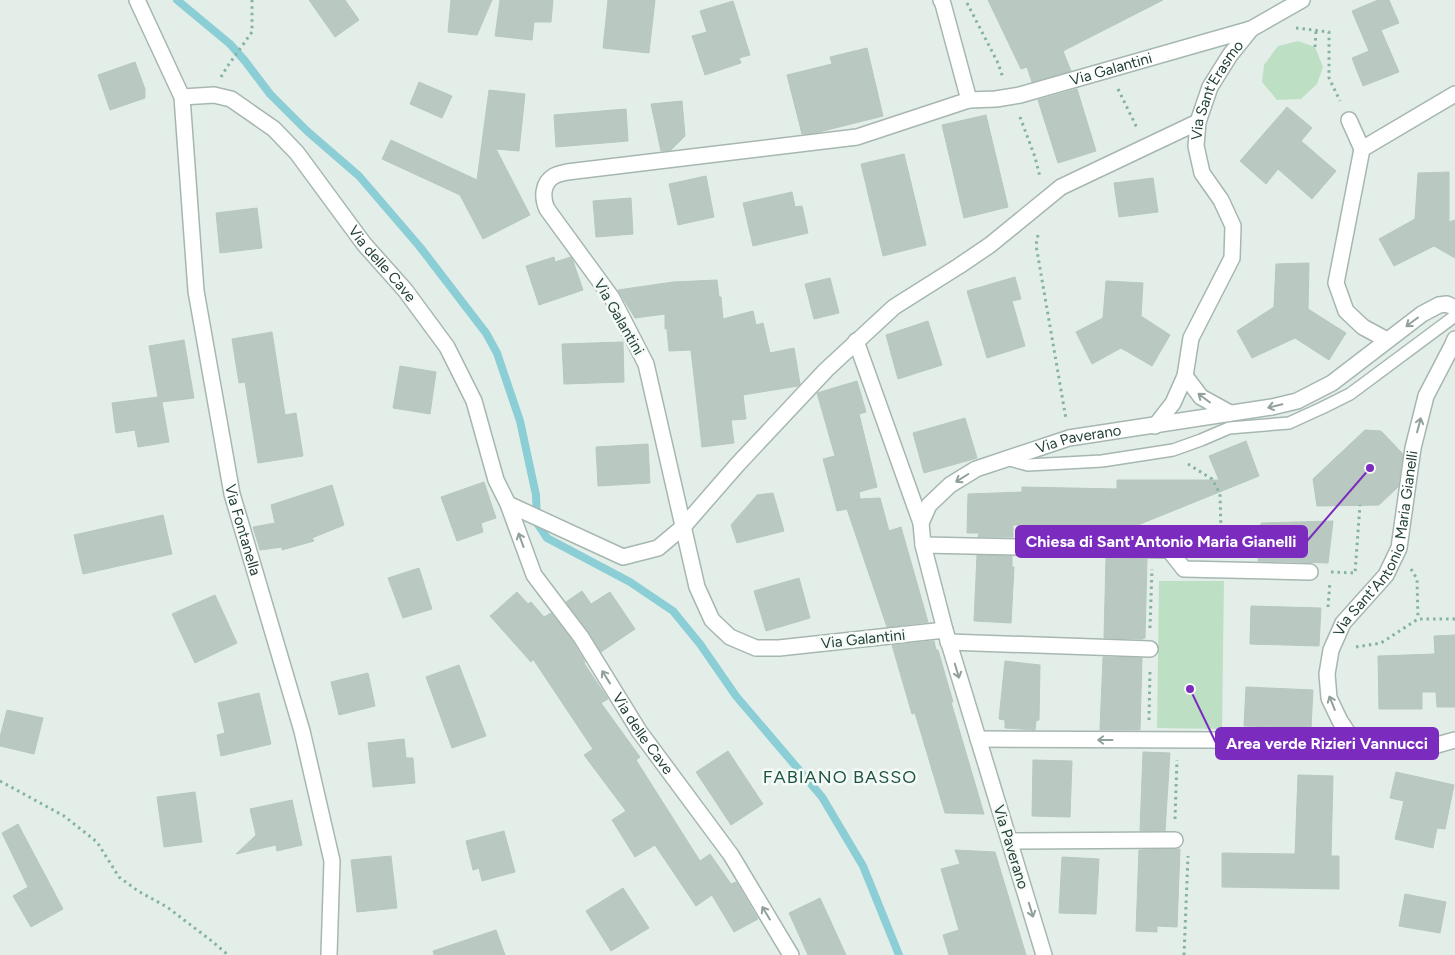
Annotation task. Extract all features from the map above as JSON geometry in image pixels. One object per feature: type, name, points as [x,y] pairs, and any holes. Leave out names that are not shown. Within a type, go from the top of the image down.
[{"type":"street","points":[[137,0],[182,97]]},
{"type":"street","points":[[941,0],[969,100]]},
{"type":"street","name":"Via Sant'Erasmo","points":[[1155,426],[1173,403],[1185,376],[1191,338],[1232,258],[1233,226],[1221,200],[1202,173],[1196,146],[1198,122],[1210,87],[1230,55],[1254,27],[1302,0]]},
{"type":"street","name":"Via Galantini","points":[[1150,650],[946,636],[756,648],[730,637],[712,620],[697,587],[646,364],[612,298],[547,209],[543,201],[544,190],[548,181],[555,176],[567,172],[857,137],[969,100],[996,99],[1020,95],[1254,27]]},
{"type":"street","points":[[1362,149],[1455,94]]},
{"type":"street","name":"Via delle Cave","points":[[182,97],[214,95],[231,99],[274,129],[297,153],[364,244],[405,290],[447,347],[474,401],[496,480],[514,507],[534,575],[581,638],[639,731],[731,855],[790,955]]},
{"type":"street","name":"Via Fontanella","points":[[182,97],[196,291],[232,494],[302,731],[332,861],[329,955]]},
{"type":"street","points":[[1349,120],[1362,149],[1336,283],[1346,311],[1363,328],[1387,340]]},
{"type":"street","points":[[514,507],[623,557],[658,548],[683,527],[737,465],[826,370],[894,306],[990,245],[1061,187],[1198,122]]},
{"type":"street","name":"Via Paverano","points":[[1044,955],[946,636],[923,544],[921,523],[929,505],[950,485],[976,469],[1069,438],[1272,407],[1297,400],[1332,383],[1422,314],[1440,305],[1448,304],[1455,308]]},
{"type":"street","name":"Via Sant'Antonio Maria Gianelli","points":[[1356,745],[1340,721],[1329,698],[1327,674],[1330,650],[1343,623],[1386,575],[1399,548],[1413,448],[1426,396],[1455,339]]},
{"type":"street","points":[[856,341],[921,523]]},
{"type":"street","points":[[1185,376],[1201,397],[1230,413]]},
{"type":"street","points":[[923,544],[1169,550],[1184,569],[1310,572]]},
{"type":"street","points":[[978,739],[1242,741],[1265,748],[1356,745],[1430,747],[1455,740]]},
{"type":"street","points":[[1010,841],[1175,840]]},
{"type":"lane","points":[[1006,459],[1028,465],[1102,461],[1173,450],[1229,428],[1289,423],[1350,394],[1455,316]]},
{"type":"path","points":[[227,67],[252,32],[252,0]]},
{"type":"path","points":[[965,0],[998,63],[1005,82]]},
{"type":"path","points":[[1254,27],[1329,32],[1330,78],[1349,120]]},
{"type":"path","points":[[1315,46],[1316,31]]},
{"type":"path","points":[[1109,69],[1146,147]]},
{"type":"path","points":[[1018,112],[1035,157],[1045,200],[1036,246],[1069,438]]},
{"type":"path","points":[[1169,550],[1169,544],[1194,544],[1194,531],[1220,531],[1220,494],[1212,479]]},
{"type":"path","points":[[1328,612],[1331,572],[1355,573],[1360,505]]},
{"type":"path","points":[[1417,579],[1418,619]]},
{"type":"path","points":[[1381,644],[1418,619],[1455,619]]},
{"type":"path","points":[[0,781],[64,816],[97,842],[119,877],[138,891],[167,907],[228,955]]},
{"type":"path","points":[[1184,955],[1185,923]]},
{"type":"green space","points":[[1298,41],[1315,47],[1323,67],[1317,84],[1301,99],[1277,100],[1262,82],[1264,65],[1278,46]]},
{"type":"green space","points":[[1159,581],[1224,581],[1222,729],[1157,728]]},
{"type":"building","points":[[309,0],[345,0],[359,20],[335,37]]},
{"type":"building","points":[[451,0],[492,0],[477,35],[448,32]]},
{"type":"building","points":[[500,0],[553,0],[551,22],[534,22],[532,40],[495,36]]},
{"type":"building","points":[[608,0],[655,0],[649,53],[603,48]]},
{"type":"building","points":[[988,0],[1163,0],[1063,51],[1071,71],[1032,82],[1027,67],[1021,69]]},
{"type":"building","points":[[1378,0],[1389,0],[1399,23],[1381,30],[1399,72],[1363,86],[1352,58],[1369,51],[1352,11]]},
{"type":"building","points":[[733,1],[750,55],[739,58],[741,63],[705,75],[692,36],[707,32],[700,11]]},
{"type":"building","points":[[867,48],[883,116],[815,133],[802,134],[787,75],[832,64],[830,57]]},
{"type":"building","points":[[135,62],[145,89],[145,98],[110,110],[98,75]]},
{"type":"building","points":[[419,82],[452,96],[442,118],[410,104]]},
{"type":"building","points":[[1077,89],[1096,151],[1058,163],[1038,100]]},
{"type":"building","points":[[489,90],[525,94],[519,151],[496,149],[530,215],[483,239],[460,195],[382,159],[391,140],[477,180]]},
{"type":"building","points":[[682,101],[685,136],[671,150],[661,151],[651,104]]},
{"type":"building","points":[[1287,107],[1312,128],[1301,141],[1336,171],[1312,199],[1278,169],[1266,184],[1240,161]]},
{"type":"building","points":[[626,109],[628,141],[556,147],[554,115]]},
{"type":"building","points":[[986,115],[1008,207],[964,218],[942,125]]},
{"type":"building","points":[[904,154],[926,245],[883,256],[861,164]]},
{"type":"building","points":[[1449,172],[1449,222],[1455,220],[1455,258],[1434,246],[1394,266],[1379,239],[1415,219],[1418,173]]},
{"type":"building","points":[[706,176],[714,217],[678,225],[669,184]]},
{"type":"building","points":[[1153,178],[1158,212],[1119,217],[1114,183]]},
{"type":"building","points":[[792,192],[795,207],[802,206],[808,233],[753,246],[743,203]]},
{"type":"building","points":[[631,198],[633,234],[596,237],[593,201]]},
{"type":"building","points":[[257,208],[262,248],[220,253],[216,213]]},
{"type":"building","points":[[554,257],[555,262],[571,257],[583,290],[539,305],[526,266]]},
{"type":"building","points":[[1309,263],[1308,309],[1346,333],[1329,360],[1295,338],[1252,358],[1237,331],[1274,307],[1276,264]]},
{"type":"building","points":[[1015,277],[1021,299],[1012,301],[1025,346],[987,358],[967,291]]},
{"type":"building","points":[[830,278],[839,313],[814,319],[805,284]]},
{"type":"building","points":[[717,280],[723,319],[753,311],[756,325],[763,323],[770,353],[794,348],[800,384],[798,386],[743,395],[746,419],[731,420],[734,443],[702,447],[691,350],[669,351],[667,329],[665,329],[665,314],[635,318],[618,290],[673,282]]},
{"type":"building","points":[[1106,281],[1143,283],[1141,316],[1170,335],[1152,366],[1121,348],[1092,364],[1076,332],[1103,318]]},
{"type":"building","points":[[928,321],[942,365],[898,379],[886,335]]},
{"type":"building","points":[[272,332],[285,415],[296,413],[303,456],[258,463],[245,382],[239,383],[232,339]]},
{"type":"building","points":[[184,340],[194,398],[162,402],[169,442],[138,447],[135,430],[116,433],[112,403],[158,397],[149,346]]},
{"type":"building","points":[[623,342],[624,382],[564,384],[562,344]]},
{"type":"building","points":[[400,366],[436,372],[430,414],[393,408]]},
{"type":"building","points":[[857,381],[866,412],[859,414],[877,487],[859,492],[860,499],[880,498],[889,531],[901,527],[928,622],[887,627],[847,509],[837,511],[823,459],[835,456],[817,393]]},
{"type":"building","points":[[965,418],[977,458],[924,473],[913,433]]},
{"type":"building","points":[[1365,430],[1381,431],[1403,454],[1398,487],[1379,505],[1317,506],[1313,479]]},
{"type":"building","points":[[1246,441],[1259,476],[1128,529],[1148,528],[1147,540],[1107,539],[1107,527],[1013,525],[1013,537],[978,537],[979,533],[967,533],[968,494],[1022,492],[1022,487],[1117,489],[1117,480],[1219,480],[1209,456]]},
{"type":"building","points":[[648,444],[650,483],[598,486],[596,447]]},
{"type":"building","points":[[484,482],[496,518],[481,523],[483,532],[457,541],[441,497]]},
{"type":"building","points":[[332,485],[344,525],[312,538],[314,541],[282,550],[282,547],[260,550],[253,527],[275,523],[271,505]]},
{"type":"building","points":[[773,493],[784,531],[737,543],[731,525],[757,495]]},
{"type":"building","points":[[163,515],[172,554],[83,574],[74,535]]},
{"type":"building","points":[[1333,521],[1328,563],[1258,561],[1261,523]]},
{"type":"building","points":[[977,555],[1012,556],[1012,567],[1014,567],[1011,623],[974,621]]},
{"type":"building","points":[[1106,558],[1147,559],[1145,638],[1143,639],[1104,638]]},
{"type":"building","points":[[419,568],[432,609],[403,618],[388,578]]},
{"type":"building","points":[[799,578],[810,618],[766,631],[754,591]]},
{"type":"building","points":[[582,591],[591,604],[610,592],[635,629],[601,652],[566,602]]},
{"type":"building","points":[[517,592],[528,604],[531,602],[544,617],[551,613],[573,642],[584,663],[608,699],[601,703],[640,757],[636,760],[700,861],[710,854],[731,884],[736,882],[758,919],[734,932],[712,895],[696,906],[655,845],[635,857],[612,820],[626,811],[584,755],[593,749],[533,659],[531,662],[490,616]]},
{"type":"building","points":[[215,595],[237,643],[195,663],[172,614]]},
{"type":"building","points":[[1251,606],[1321,608],[1319,646],[1250,644]]},
{"type":"building","points":[[1455,635],[1455,707],[1437,707],[1436,692],[1422,692],[1422,709],[1379,709],[1378,656],[1435,654],[1434,636]]},
{"type":"building","points":[[934,641],[984,814],[945,813],[915,713],[912,714],[892,645]]},
{"type":"building","points":[[1103,657],[1142,658],[1140,730],[1100,730]]},
{"type":"building","points":[[1005,661],[1040,665],[1039,720],[1036,721],[1035,730],[1005,728],[1005,720],[999,719]]},
{"type":"building","points":[[459,665],[486,736],[452,748],[426,677]]},
{"type":"building","points":[[368,673],[375,706],[339,715],[331,682]]},
{"type":"building","points":[[1246,687],[1313,690],[1311,728],[1244,726]]},
{"type":"building","points":[[259,693],[271,744],[221,756],[217,735],[225,733],[218,703]]},
{"type":"building","points":[[7,710],[43,718],[34,754],[0,746],[0,737]]},
{"type":"building","points":[[404,739],[406,758],[413,758],[415,783],[373,787],[368,743]]},
{"type":"building","points":[[728,751],[763,804],[731,825],[696,772]]},
{"type":"building","points":[[1143,752],[1170,753],[1165,831],[1140,831]]},
{"type":"building","points":[[1033,760],[1072,761],[1070,817],[1032,816]]},
{"type":"building","points":[[1396,772],[1454,785],[1445,829],[1437,828],[1433,848],[1395,839],[1404,801],[1390,798]]},
{"type":"building","points":[[1298,775],[1333,776],[1331,856],[1339,856],[1339,889],[1222,887],[1222,853],[1295,854]]},
{"type":"building","points":[[195,792],[202,842],[164,847],[157,797]]},
{"type":"building","points":[[292,800],[302,845],[277,851],[276,845],[236,854],[256,835],[250,809]]},
{"type":"building","points":[[18,824],[63,909],[31,927],[13,896],[28,887],[2,833]]},
{"type":"building","points":[[504,831],[515,872],[482,881],[479,868],[473,870],[466,841]]},
{"type":"building","points":[[1180,849],[1177,927],[1157,926],[1157,932],[1136,931],[1139,850]]},
{"type":"building","points":[[955,850],[995,852],[1026,955],[949,955],[943,935],[959,930],[941,869],[960,864]]},
{"type":"building","points":[[391,856],[397,908],[357,912],[351,860]]},
{"type":"building","points":[[1062,857],[1099,859],[1096,914],[1059,913]]},
{"type":"building","points":[[623,888],[649,928],[611,951],[586,911]]},
{"type":"building","points":[[1405,894],[1446,902],[1440,933],[1399,926]]},
{"type":"building","points":[[820,898],[846,955],[808,955],[789,913]]},
{"type":"building","points":[[496,930],[505,955],[434,955],[433,951]]},
{"type":"waterway","points":[[177,0],[230,44],[270,94],[307,131],[359,176],[420,247],[486,333],[497,353],[520,421],[536,495],[537,523],[547,538],[630,582],[673,611],[700,644],[736,696],[822,797],[863,866],[899,955]]},
{"type":"place","name":"Chiesa di Sant'Antonio Maria Gianelli","points":[[1370,468]]},
{"type":"place","name":"Area verde Rizieri Vannucci","points":[[1190,689]]},
{"type":"district","name":"FABIANO BASSO","points":[[840,777]]}]
